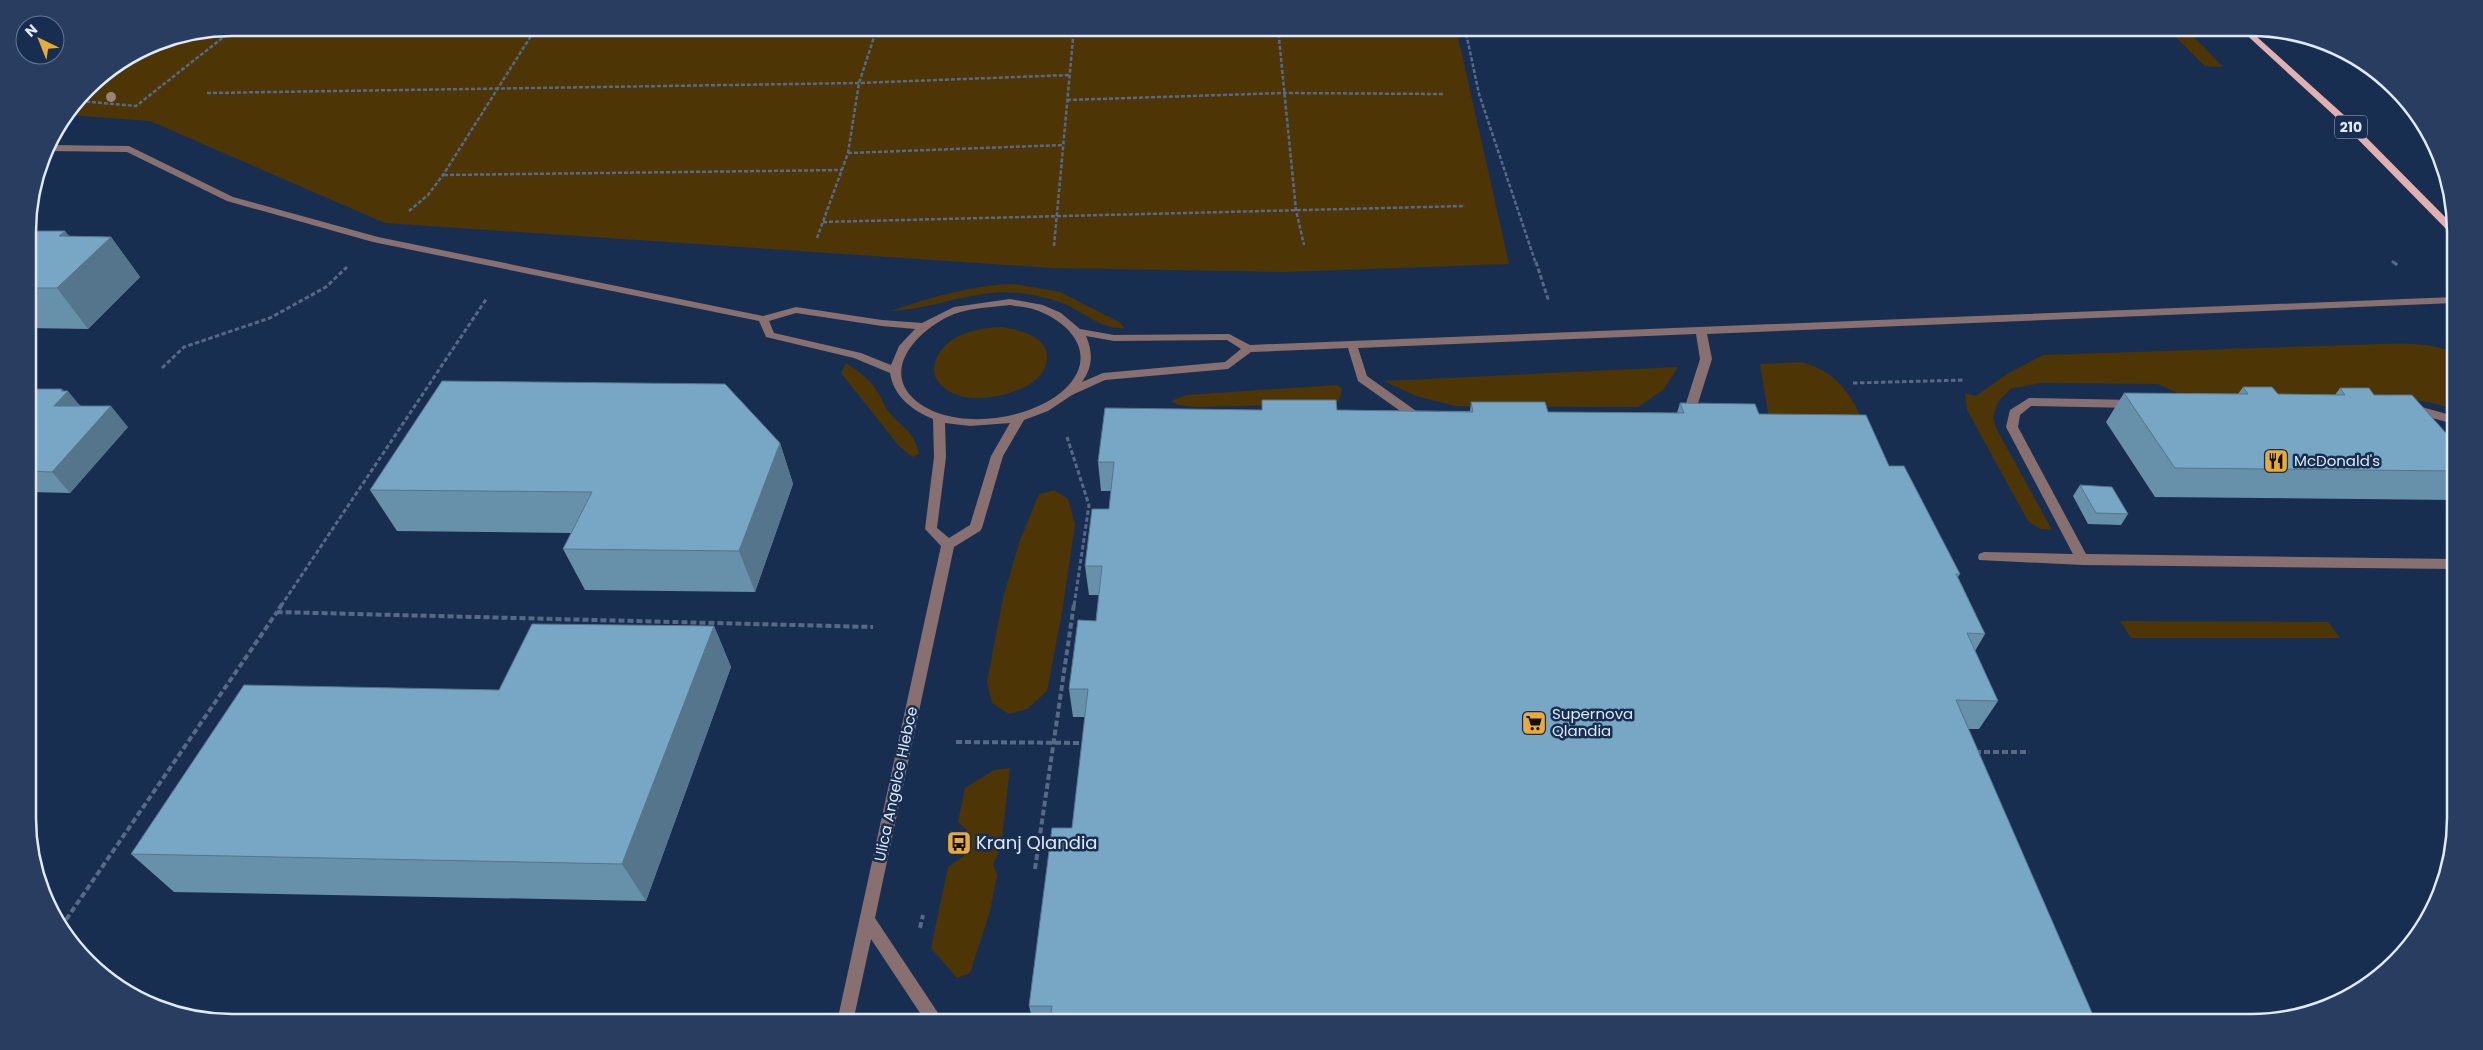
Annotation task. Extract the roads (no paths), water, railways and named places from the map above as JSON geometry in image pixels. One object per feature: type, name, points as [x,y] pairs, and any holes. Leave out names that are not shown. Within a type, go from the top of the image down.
[{"type":"main road","name":"210","points":[[2252,36],[2342,118],[2446,224]]},
{"type":"street","points":[[55,148],[129,150],[230,200],[377,240],[508,267],[763,319],[796,310],[882,323],[924,326]]},
{"type":"street","points":[[1080,332],[1114,338],[1230,337],[1248,349],[2447,300]]},
{"type":"street","points":[[1069,392],[1081,377],[1087,361],[1086,346],[1080,332],[1063,317],[1038,306],[1010,302],[979,304],[949,312],[924,326],[905,344],[897,362],[897,380],[906,396],[924,411],[948,420],[977,423],[1019,418],[1051,405],[1069,392],[1103,377],[1228,365],[1248,349]]},
{"type":"street","points":[[763,319],[770,335],[857,355],[897,372]]},
{"type":"street","points":[[1677,420],[1687,420],[1706,359],[1701,330]]},
{"type":"street","points":[[1352,345],[1362,378],[1417,417],[1437,417]]},
{"type":"street","points":[[2083,560],[2012,427],[2014,413],[2029,402],[2147,404]]},
{"type":"street","points":[[2403,408],[2422,410],[2447,418]]},
{"type":"street","points":[[939,416],[940,457],[931,529],[948,545],[976,528],[997,456],[1019,418]]},
{"type":"street","name":"Ulica Angelce Hlebce","points":[[847,1014],[948,545]]},
{"type":"street","points":[[1984,557],[2083,560],[2447,564]]},
{"type":"street","points":[[867,919],[931,1014]]},
{"type":"place","name":"McDonald's","points":[[2276,461]]},
{"type":"place","name":"Supernova Qlandia","points":[[1534,723]]},
{"type":"place","name":"Kranj Qlandia","points":[[959,843]]}]
